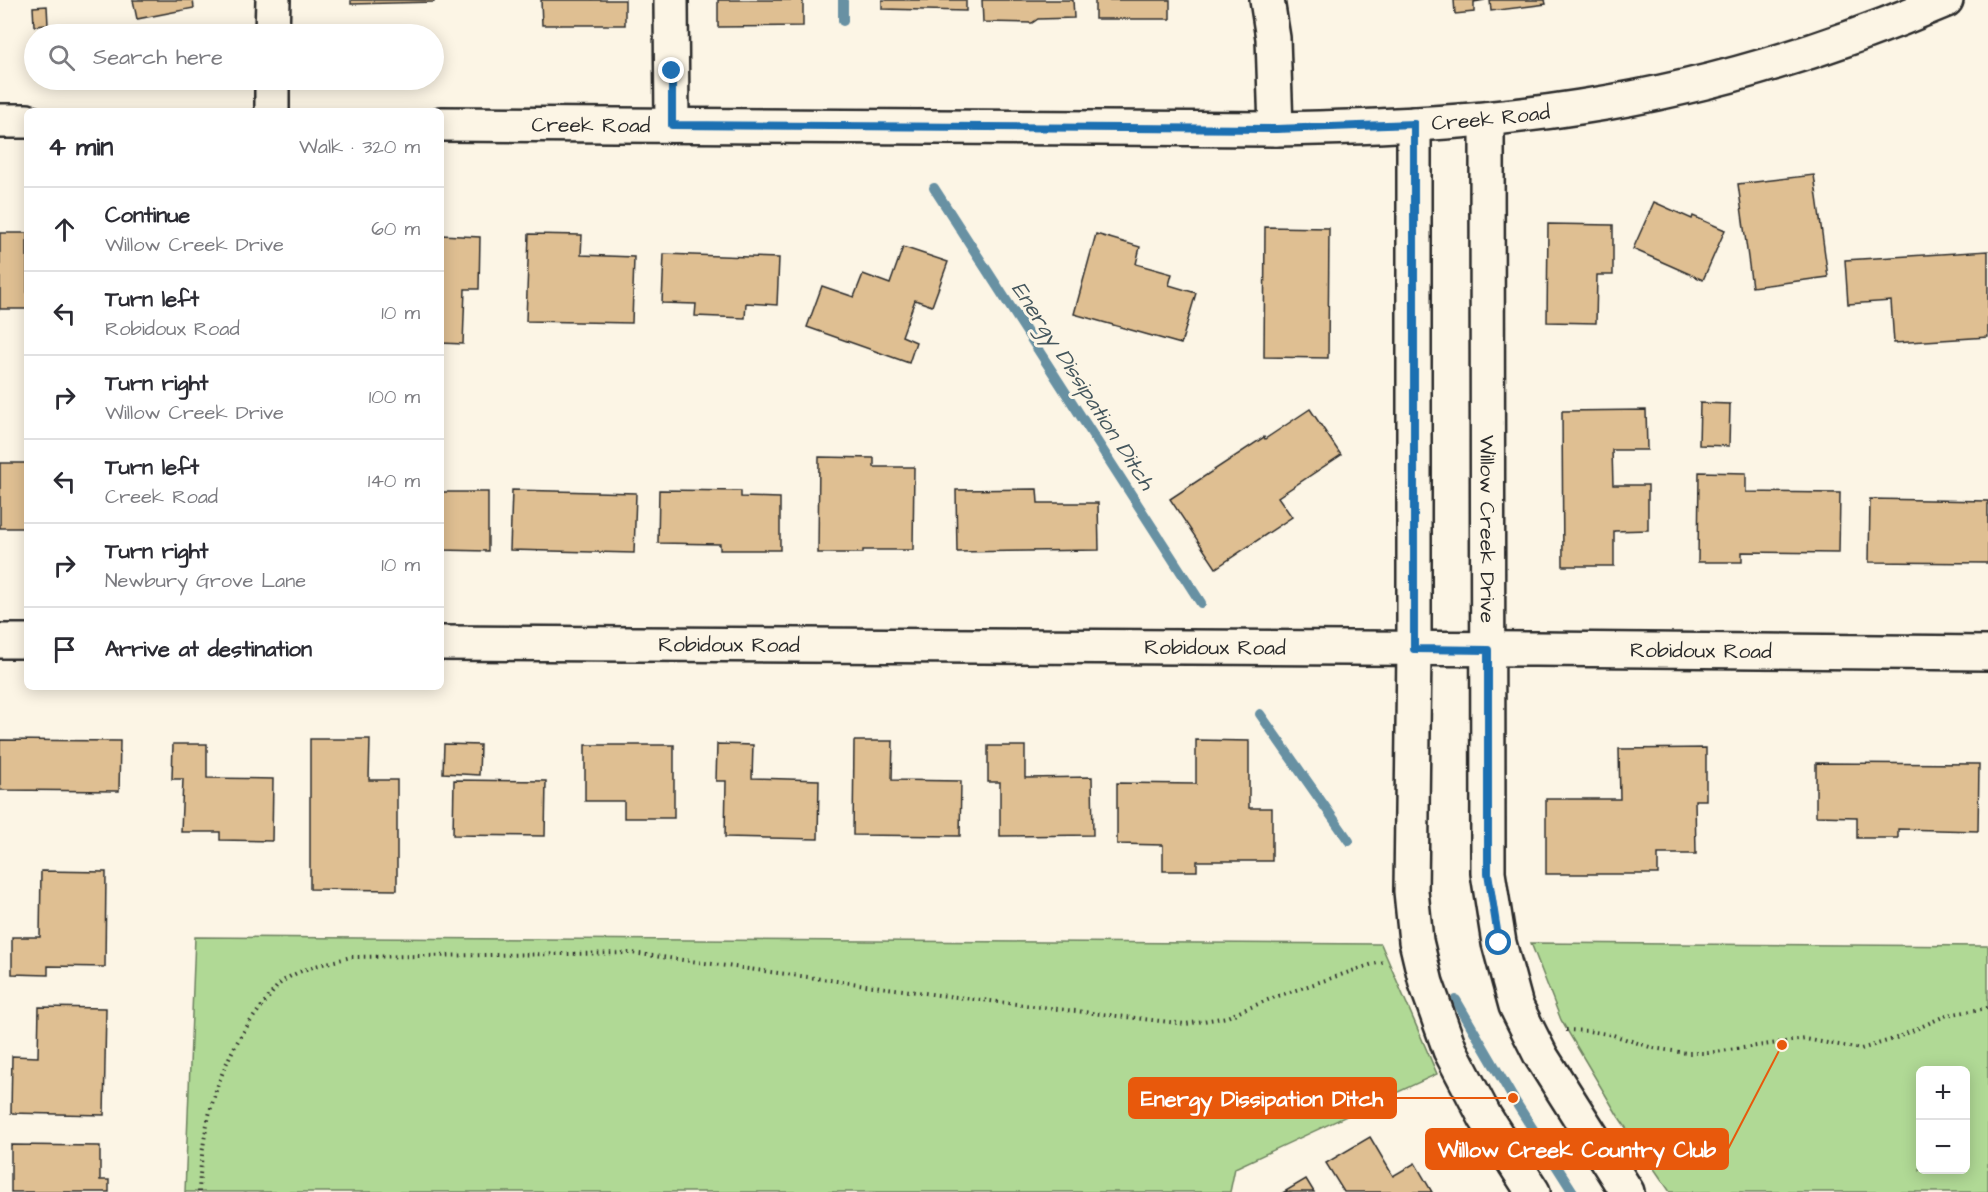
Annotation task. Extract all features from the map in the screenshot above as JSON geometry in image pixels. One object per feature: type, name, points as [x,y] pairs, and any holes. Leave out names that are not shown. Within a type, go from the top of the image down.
[{"type":"street","points":[[273,0],[273,24]]},
{"type":"street","points":[[671,0],[672,125]]},
{"type":"street","points":[[1267,0],[1273,38],[1276,129]]},
{"type":"street","name":"Creek Road","points":[[444,124],[1276,129],[1487,119],[1581,107],[1739,73],[1821,48],[1899,20],[1946,0]]},
{"type":"street","points":[[272,90],[272,108]]},
{"type":"street","name":"Willow Creek Drive","points":[[1487,119],[1488,873],[1499,943],[1516,1006],[1540,1056],[1627,1192]]},
{"type":"street","points":[[0,121],[24,121]]},
{"type":"street","points":[[1414,124],[1414,649],[1411,891],[1416,941],[1422,968],[1450,1050],[1485,1117],[1533,1192]]},
{"type":"street","points":[[0,641],[24,641]]},
{"type":"street","name":"Robidoux Road","points":[[444,643],[1988,653]]},
{"type":"path","points":[[199,1192],[203,1136],[221,1073],[243,1029],[282,982],[312,966],[351,957],[632,953],[939,995],[1186,1024],[1227,1017],[1275,997],[1373,964],[1403,959],[1422,968]]},
{"type":"path","points":[[1556,1029],[1589,1030],[1653,1048],[1686,1053],[1708,1053],[1805,1039],[1861,1049],[1893,1039],[1947,1015],[1988,1008]]},
{"type":"green space","points":[[195,937],[1381,944],[1437,1074],[1235,1168],[1230,1192],[185,1192]]},
{"type":"green space","points":[[1531,943],[1988,946],[1988,1192],[1670,1192],[1618,1116],[1561,1020]]},
{"type":"building","points":[[133,0],[193,0],[194,8],[137,19]]},
{"type":"building","points":[[351,0],[434,0],[434,2],[351,4]]},
{"type":"building","points":[[541,0],[625,0],[625,25],[542,25]]},
{"type":"building","points":[[718,0],[803,0],[803,26],[718,27]]},
{"type":"building","points":[[882,0],[966,0],[966,11],[882,9]]},
{"type":"building","points":[[982,0],[1073,0],[1074,18],[1038,19],[1032,23],[983,22]]},
{"type":"building","points":[[1095,0],[1170,0],[1170,19],[1095,19]]},
{"type":"building","points":[[1454,0],[1485,0],[1474,2],[1474,12],[1455,14]]},
{"type":"building","points":[[1490,0],[1545,0],[1546,4],[1491,11]]},
{"type":"building","points":[[47,6],[48,24],[34,24],[33,7]]},
{"type":"building","points":[[1814,175],[1828,277],[1752,287],[1738,184]]},
{"type":"building","points":[[1654,202],[1692,219],[1693,216],[1725,230],[1703,280],[1633,249]]},
{"type":"building","points":[[1548,224],[1613,225],[1613,275],[1597,275],[1596,323],[1547,322]]},
{"type":"building","points":[[1265,227],[1329,228],[1328,358],[1264,357]]},
{"type":"building","points":[[0,233],[24,233],[24,309],[0,309]]},
{"type":"building","points":[[529,234],[582,235],[581,255],[634,257],[632,323],[526,321]]},
{"type":"building","points":[[1096,234],[1140,247],[1136,264],[1172,274],[1169,285],[1196,293],[1181,344],[1074,314]]},
{"type":"building","points":[[444,235],[480,237],[479,289],[465,289],[463,344],[444,343]]},
{"type":"building","points":[[903,247],[948,262],[932,306],[915,300],[902,336],[916,342],[909,363],[807,327],[822,286],[854,297],[863,274],[890,284]]},
{"type":"building","points":[[1988,251],[1988,337],[1894,343],[1891,301],[1848,304],[1845,260]]},
{"type":"building","points":[[664,254],[779,258],[777,305],[746,303],[745,318],[695,316],[696,304],[662,303]]},
{"type":"building","points":[[1700,403],[1730,404],[1729,446],[1699,445]]},
{"type":"building","points":[[1310,409],[1341,455],[1278,497],[1292,517],[1216,568],[1170,499]]},
{"type":"building","points":[[1646,410],[1647,450],[1612,450],[1613,485],[1648,485],[1648,530],[1614,531],[1614,566],[1563,566],[1562,411]]},
{"type":"building","points":[[819,457],[874,458],[874,467],[914,467],[913,550],[818,553]]},
{"type":"building","points":[[0,463],[24,463],[24,528],[0,528]]},
{"type":"building","points":[[1699,472],[1746,473],[1746,492],[1840,493],[1839,553],[1742,552],[1742,562],[1698,562]]},
{"type":"building","points":[[1037,489],[1038,503],[1098,503],[1099,550],[957,552],[956,490]]},
{"type":"building","points":[[512,490],[636,493],[634,553],[510,550]]},
{"type":"building","points":[[659,490],[741,491],[741,497],[780,498],[780,550],[720,550],[720,544],[658,543]]},
{"type":"building","points":[[444,492],[488,492],[488,551],[444,550]]},
{"type":"building","points":[[1870,499],[1988,501],[1988,563],[1869,562]]},
{"type":"building","points":[[310,739],[370,739],[369,780],[397,780],[397,890],[310,889]]},
{"type":"building","points":[[0,740],[120,741],[119,791],[0,790]]},
{"type":"building","points":[[1196,740],[1249,741],[1249,808],[1272,808],[1272,861],[1197,861],[1197,871],[1163,871],[1163,845],[1117,844],[1117,783],[1196,784]]},
{"type":"building","points":[[854,741],[893,741],[892,780],[961,781],[960,836],[853,835]]},
{"type":"building","points":[[173,744],[207,744],[207,778],[273,779],[272,841],[220,840],[220,832],[181,832],[183,779],[172,779]]},
{"type":"building","points":[[444,744],[480,745],[479,775],[443,773]]},
{"type":"building","points":[[717,744],[753,745],[752,778],[819,780],[818,839],[725,837],[726,781],[716,781]]},
{"type":"building","points":[[585,745],[674,745],[674,818],[624,818],[624,801],[585,801]]},
{"type":"building","points":[[988,746],[1025,746],[1025,778],[1092,777],[1093,835],[1000,836],[1000,782],[988,782]]},
{"type":"building","points":[[1706,748],[1706,800],[1695,800],[1696,854],[1658,854],[1658,874],[1546,874],[1546,799],[1620,799],[1619,749]]},
{"type":"building","points":[[1816,763],[1979,764],[1978,831],[1898,829],[1898,838],[1857,838],[1857,817],[1816,816]]},
{"type":"building","points":[[454,780],[546,781],[545,836],[453,835]]},
{"type":"building","points":[[41,871],[106,872],[105,967],[48,966],[48,975],[12,974],[12,937],[40,937]]},
{"type":"building","points":[[39,1007],[106,1008],[104,1115],[11,1113],[12,1056],[38,1057]]},
{"type":"building","points":[[1370,1137],[1393,1176],[1415,1163],[1432,1192],[1344,1192],[1326,1163]]},
{"type":"building","points":[[11,1145],[100,1146],[100,1180],[109,1180],[109,1192],[11,1192]]},
{"type":"building","points":[[1306,1179],[1314,1192],[1284,1192]]},
{"type":"waterway","name":"Energy Dissipation Ditch","points":[[843,0],[843,21]]},
{"type":"waterway","name":"Energy Dissipation Ditch","points":[[934,188],[1201,603]]},
{"type":"waterway","name":"Energy Dissipation Ditch","points":[[1260,714],[1349,841]]},
{"type":"waterway","name":"Energy Dissipation Ditch","points":[[1456,1000],[1513,1098],[1573,1192]]},
{"type":"place","name":"Willow Creek Country Club","points":[[1782,1045]]},
{"type":"place","name":"Energy Dissipation Ditch","points":[[1513,1098]]},
{"type":"route","points":[[672,71],[672,125],[1276,129],[1414,124],[1414,649],[1488,650],[1488,873],[1499,943]]}]
